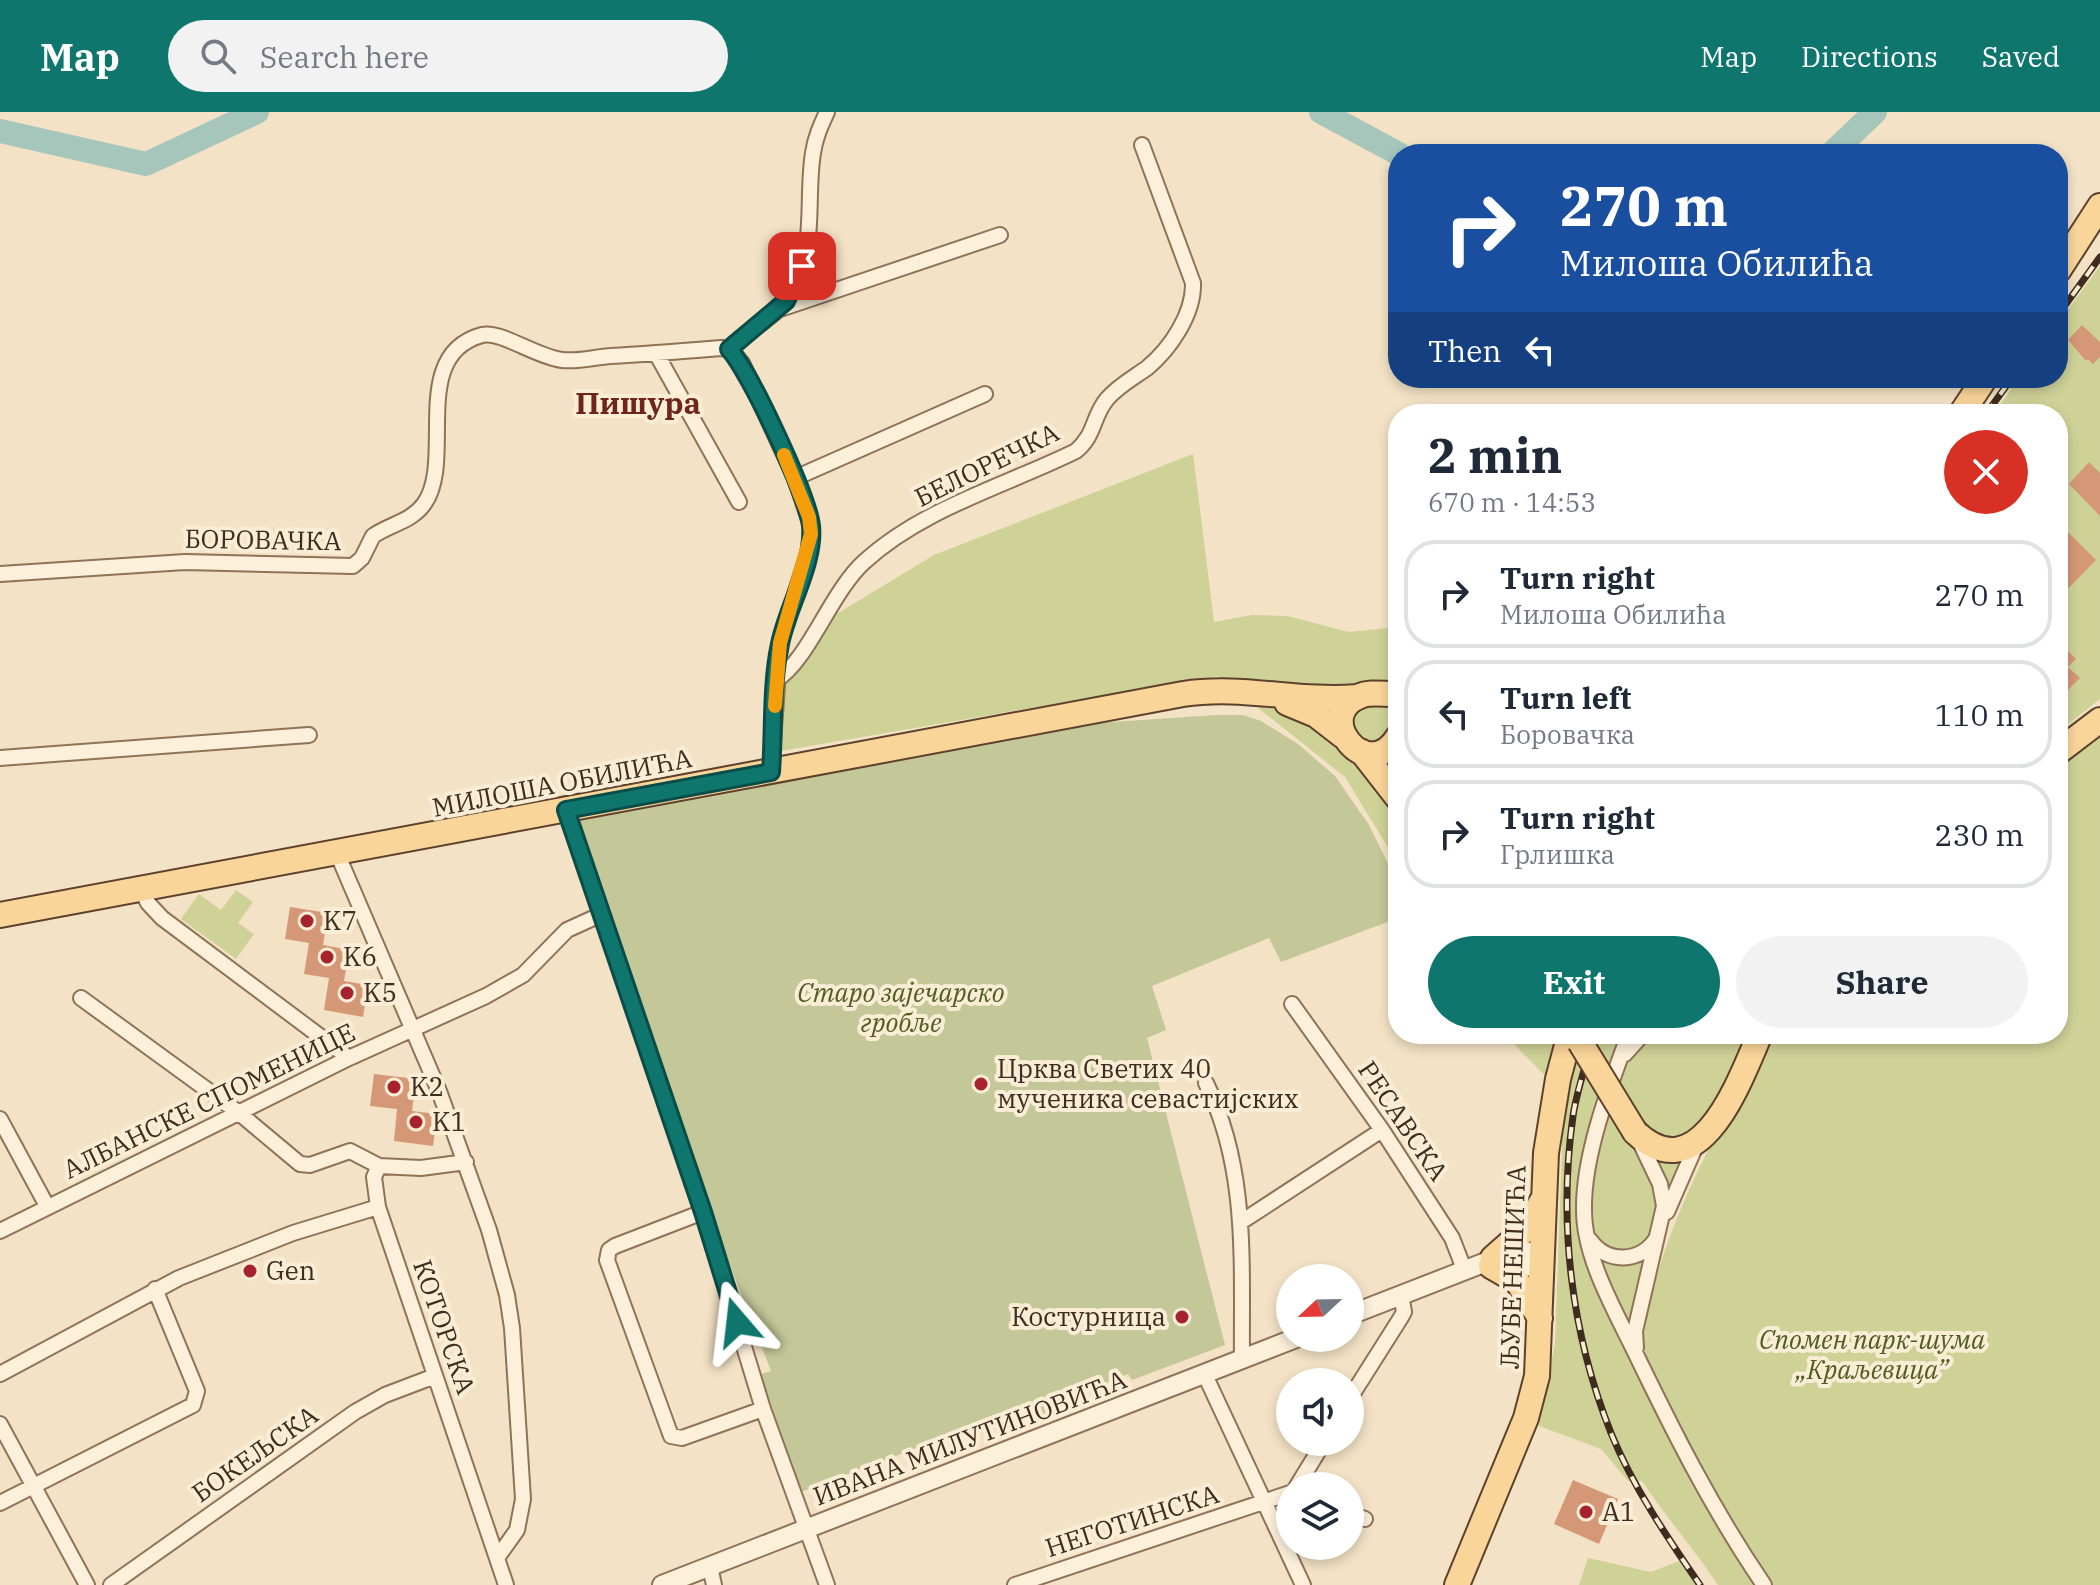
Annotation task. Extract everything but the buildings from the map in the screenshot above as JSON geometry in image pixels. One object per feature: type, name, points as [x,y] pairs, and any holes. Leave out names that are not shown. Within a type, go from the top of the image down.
[{"type":"main road","points":[[2068,256],[2100,206]]},
{"type":"main road","name":"МИЛОША ОБИЛИЋА","points":[[0,915],[1202,691],[1237,690],[1316,699],[1371,694],[1388,699]]},
{"type":"main road","name":"МИЛОША ОБИЛИЋА","points":[[1133,703],[1223,697],[1281,701],[1316,715],[1362,752]]},
{"type":"main road","points":[[1343,736],[1342,715],[1357,697]]},
{"type":"main road","points":[[2068,744],[2100,720]]},
{"type":"main road","points":[[1362,752],[1388,750]]},
{"type":"main road","points":[[1362,752],[1388,785]]},
{"type":"main road","name":"ЉУБЕ НЕШИЋА","points":[[1457,1585],[1526,1418],[1537,1376],[1550,1120],[1573,1044]]},
{"type":"main road","points":[[1579,1044],[1635,1132],[1652,1146],[1681,1150],[1697,1143],[1713,1128],[1755,1044]]},
{"type":"main road","points":[[1541,1319],[1517,1281],[1482,1264],[1528,1227],[1544,1199]]},
{"type":"street","points":[[771,772],[780,643],[811,534],[809,517],[795,478],[742,363],[729,349],[776,311],[796,283],[806,253],[812,216],[813,153],[827,112]]},
{"type":"street","name":"БЕЛОРЕЧКА","points":[[776,680],[794,662],[839,591],[886,544],[951,506],[1076,451],[1088,440],[1108,397],[1149,366],[1171,342],[1190,306],[1193,283],[1142,145]]},
{"type":"street","points":[[776,311],[1000,235]]},
{"type":"street","name":"БОРОВАЧКА","points":[[0,574],[185,562],[353,566],[362,558],[373,536],[401,523],[426,503],[433,482],[442,378],[457,351],[466,343],[482,335],[500,335],[535,354],[567,360],[729,349]]},
{"type":"street","points":[[656,353],[739,502]]},
{"type":"street","points":[[795,478],[985,394]]},
{"type":"street","points":[[0,758],[309,735]]},
{"type":"street","points":[[566,810],[703,1212],[763,1409],[827,1585]]},
{"type":"street","points":[[337,853],[466,1162],[502,1275],[512,1328],[522,1510],[511,1541],[497,1558]]},
{"type":"street","points":[[141,889],[148,903],[162,918],[349,1058]]},
{"type":"street","name":"АЛБАНСКЕ СПОМЕНИЦЕ","points":[[0,1231],[349,1058],[509,984],[523,975],[557,938],[600,915]]},
{"type":"street","points":[[81,998],[239,1113],[300,1164],[310,1165],[350,1151],[379,1166],[421,1168],[466,1162]]},
{"type":"street","name":"РЕСАВСКА","points":[[1292,1004],[1382,1130],[1452,1238],[1482,1264]]},
{"type":"street","points":[[1626,1044],[1586,1179],[1584,1209],[1588,1236],[1601,1277],[1703,1489],[1764,1585]]},
{"type":"street","points":[[1620,1061],[1634,1044]]},
{"type":"street","points":[[1206,1083],[1227,1130],[1241,1222],[1242,1361]]},
{"type":"street","points":[[0,1119],[47,1206]]},
{"type":"street","points":[[1241,1222],[1382,1130]]},
{"type":"street","points":[[1635,1132],[1662,1191],[1664,1206],[1635,1331],[1637,1356]]},
{"type":"street","points":[[1588,1236],[1603,1253],[1614,1257],[1629,1258],[1650,1247],[1697,1143]]},
{"type":"street","name":"КОТОРСКА","points":[[379,1166],[374,1177],[378,1207],[506,1585]]},
{"type":"street","points":[[0,1374],[155,1289],[261,1245],[378,1207]]},
{"type":"street","points":[[703,1212],[615,1246],[609,1250],[607,1260],[668,1432],[674,1438],[682,1438],[763,1409]]},
{"type":"street","points":[[1364,1309],[1482,1264],[1523,1268],[1542,1259]]},
{"type":"street","points":[[0,1503],[193,1405],[197,1398],[195,1383],[155,1289]]},
{"type":"street","points":[[1364,1376],[1404,1312],[1401,1294]]},
{"type":"street","name":"ИВАНА МИЛУТИНОВИЋА","points":[[662,1585],[712,1576],[806,1530],[1276,1347]]},
{"type":"street","points":[[1205,1375],[1303,1585]]},
{"type":"street","name":"БОКЕЉСКА","points":[[111,1585],[355,1412],[385,1395],[435,1376]]},
{"type":"street","points":[[0,1424],[87,1585]]},
{"type":"street","name":"НЕГОТИНСКА","points":[[1017,1585],[1276,1498]]},
{"type":"green space","points":[[2100,266],[2100,699],[2068,724],[2068,404],[2001,404],[2012,388],[2068,388],[2068,309]]},
{"type":"green space","points":[[1193,454],[1214,622],[1252,615],[1287,616],[1349,632],[1388,628],[1388,848],[1345,777],[1218,676],[781,751],[783,685],[835,615],[934,555]]},
{"type":"green space","name":"Старо зајечарско гробље","points":[[1243,715],[1261,721],[1298,744],[1335,776],[1369,825],[1388,864],[1388,922],[1281,962],[1269,938],[1152,986],[1166,1030],[1147,1038],[1225,1345],[1132,1380],[1128,1374],[1071,1398],[1065,1408],[1039,1419],[1037,1412],[1032,1414],[1027,1406],[798,1493],[758,1375],[771,1371],[717,1232],[577,823],[578,816],[1082,724]]},
{"type":"green space","name":"Спомен парк-шума „Краљевица”","points":[[2100,732],[2100,1585],[1718,1585],[1642,1481],[1628,1481],[1601,1449],[1539,1426],[1555,1343],[1564,1095],[1514,1044],[1749,1044],[1644,1267],[1642,1345],[1661,1262],[1675,1223],[1710,1146],[1765,1044],[2068,1044],[2068,757]]},
{"type":"green space","points":[[236,890],[253,902],[238,923],[254,934],[236,959],[181,919],[199,894],[221,910]]},
{"type":"green space","points":[[1588,1558],[1651,1572],[1679,1561],[1697,1585],[1579,1585]]},
{"type":"waterway","points":[[0,131],[146,164],[257,112]]},
{"type":"waterway","points":[[1321,112],[1388,148]]},
{"type":"waterway","points":[[1841,144],[1875,112]]},
{"type":"railway","points":[[2068,301],[2100,257]]},
{"type":"railway","points":[[1993,404],[2005,388]]},
{"type":"railway","points":[[1592,1044],[1575,1106],[1569,1156],[1568,1237],[1577,1317],[1597,1395],[1620,1453],[1651,1511],[1700,1585]]},
{"type":"slow traffic","points":[[775,706],[780,643],[809,550],[811,534],[809,517],[784,455]]},
{"type":"place","name":"K7","points":[[307,921]]},
{"type":"place","name":"K6","points":[[327,957]]},
{"type":"place","name":"K5","points":[[347,993]]},
{"type":"place","name":"Црква Светих 40 мученика севастијских","points":[[981,1084]]},
{"type":"place","name":"K2","points":[[394,1087]]},
{"type":"place","name":"K1","points":[[416,1122]]},
{"type":"place","name":"Gen","points":[[250,1271]]},
{"type":"place","name":"Костурница","points":[[1182,1317]]},
{"type":"place","name":"A1","points":[[1586,1512]]},
{"type":"district","name":"Пишура","points":[[638,404]]},
{"type":"route","points":[[737,1322],[703,1212],[566,810],[771,772],[780,643],[809,550],[811,526],[795,478],[742,363],[729,349],[786,301],[802,266]]}]
